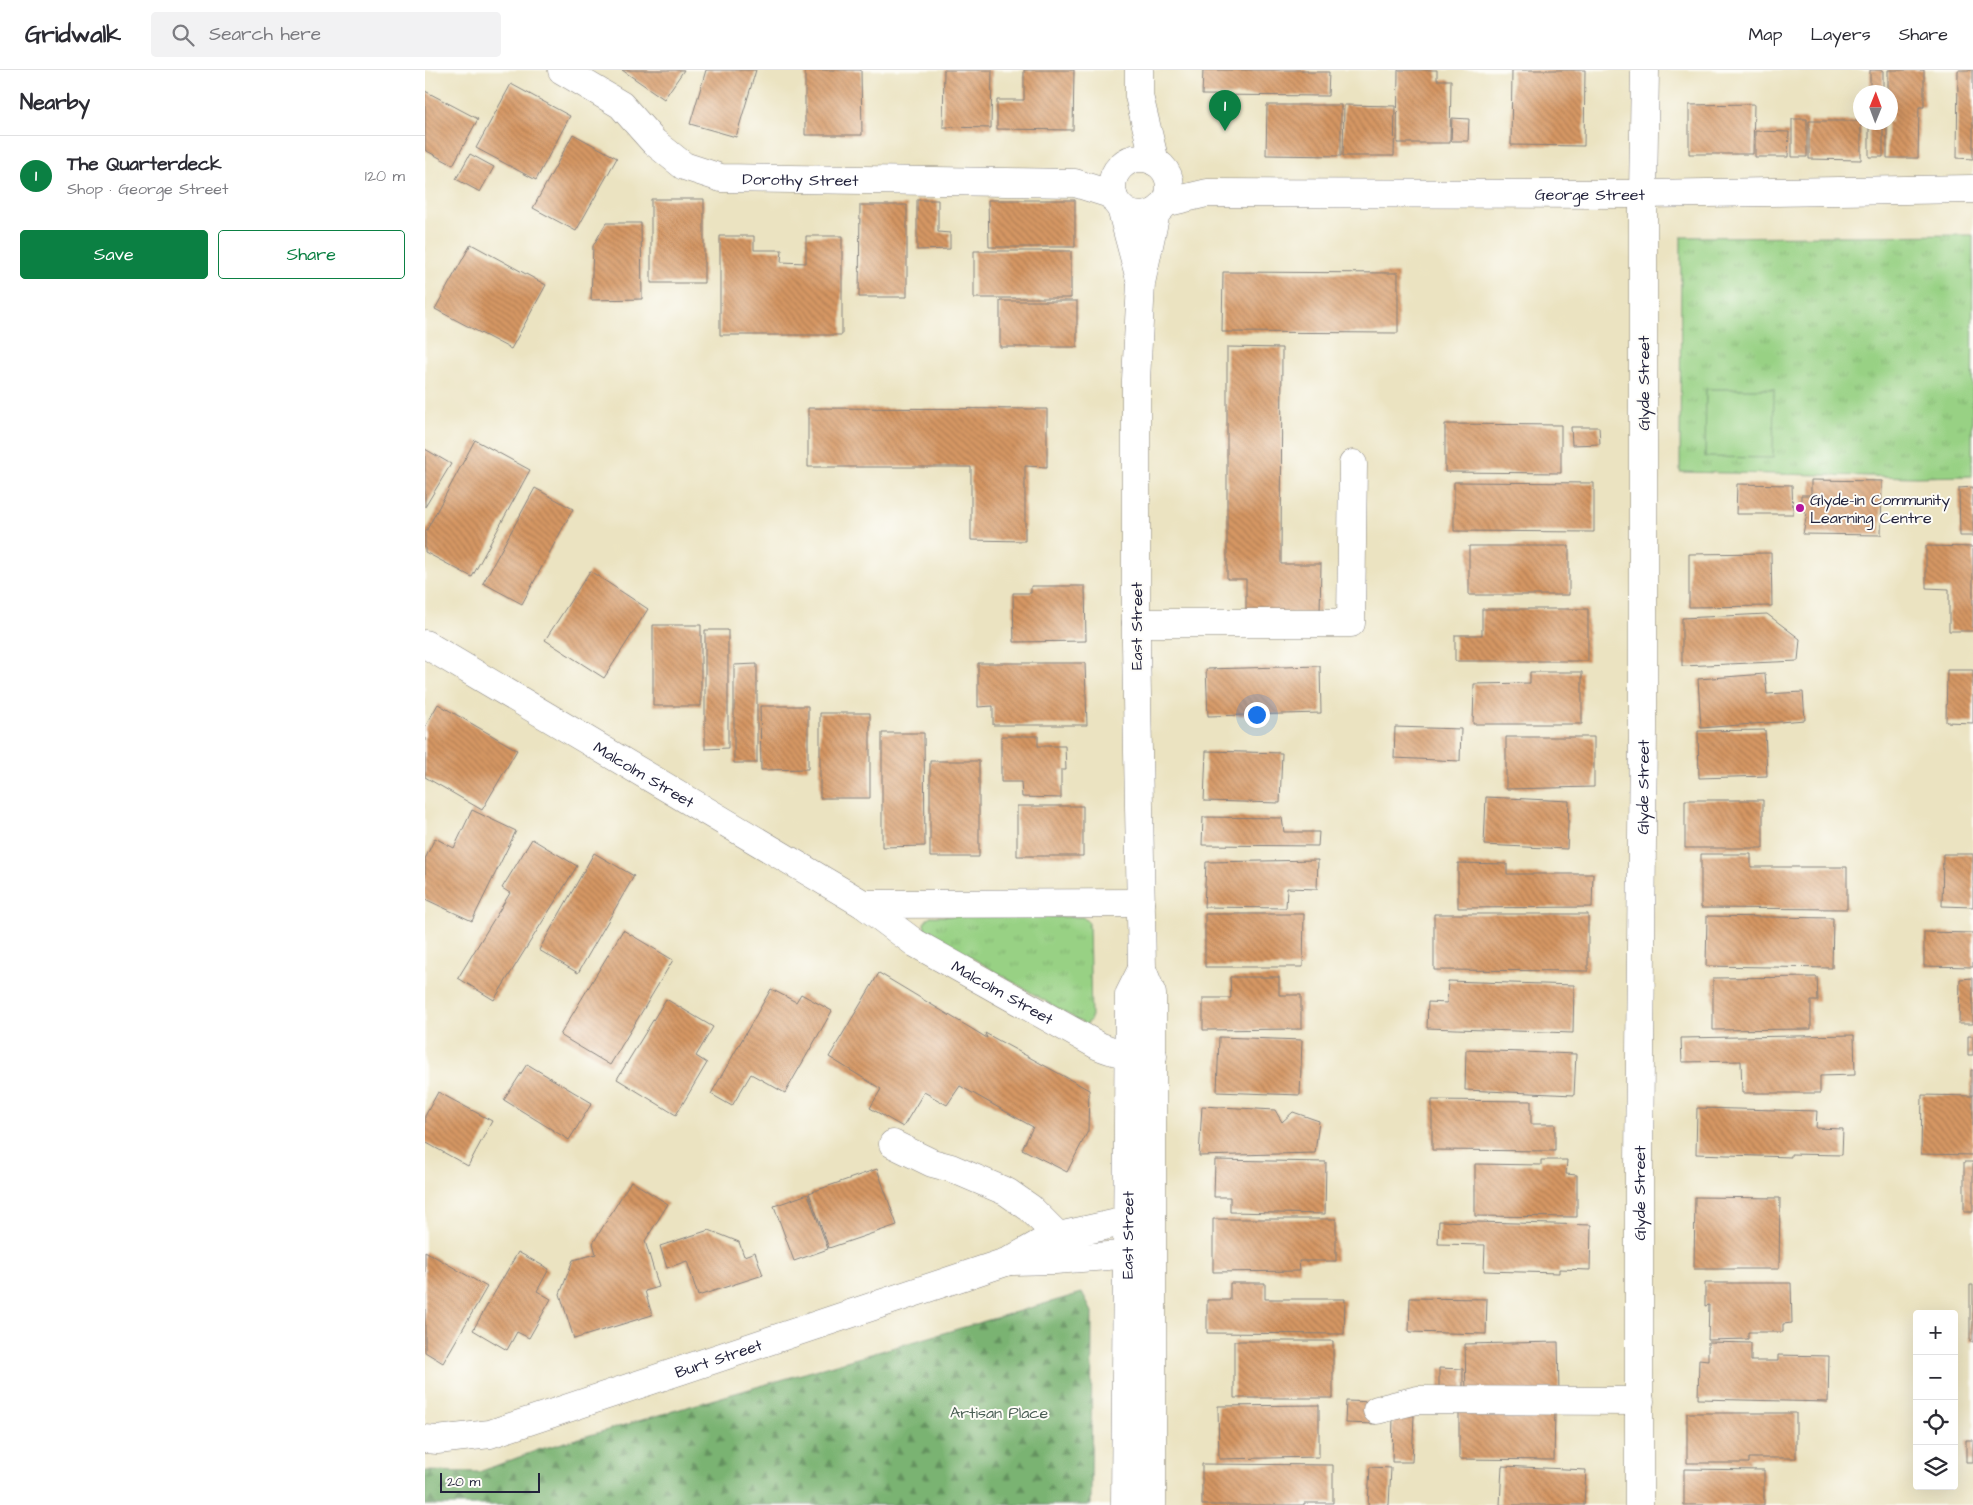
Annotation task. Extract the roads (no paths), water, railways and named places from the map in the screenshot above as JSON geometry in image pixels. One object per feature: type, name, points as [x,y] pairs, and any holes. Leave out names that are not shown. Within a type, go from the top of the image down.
[{"type":"street","name":"Dorothy Street","points":[[562,70],[621,105],[654,142],[684,166],[721,178],[1118,185]]},
{"type":"street","name":"Glyde Street","points":[[1639,1505],[1645,70]]},
{"type":"street","name":"East Street","points":[[1139,83],[1159,165]]},
{"type":"street","name":"East Street","points":[[1139,83],[1118,185],[1141,283]]},
{"type":"street","points":[[1141,158],[1159,165],[1170,185],[1169,195],[1161,207],[1147,216],[1129,214],[1118,185],[1127,161],[1141,158]]},
{"type":"street","name":"George Street","points":[[1159,165],[1207,193]]},
{"type":"street","name":"George Street","points":[[1161,207],[1207,193],[1643,194],[1973,189]]},
{"type":"street","name":"East Street","points":[[1152,1505],[1140,1219],[1141,1056],[1129,995],[1142,969],[1136,623],[1136,380],[1141,283],[1161,207]]},
{"type":"street","points":[[1136,623],[1351,622],[1353,464]]},
{"type":"street","name":"Malcolm Street","points":[[425,644],[863,904],[915,943],[1099,1046],[1111,1052],[1141,1056]]},
{"type":"street","points":[[863,904],[1141,903]]},
{"type":"street","points":[[893,1144],[932,1163],[951,1168],[1007,1192],[1030,1208],[1058,1236]]},
{"type":"street","name":"Burt Street","points":[[425,1439],[437,1440],[490,1434],[1009,1261],[1050,1238],[1140,1219]]},
{"type":"street","name":"East Street","points":[[1125,1505],[1141,1253]]},
{"type":"street","name":"Burt Street","points":[[1009,1261],[1055,1260],[1141,1253]]},
{"type":"street","points":[[1377,1410],[1417,1400],[1640,1401]]},
{"type":"place","name":"The Quarterdeck","points":[[1225,131]]},
{"type":"place","name":"Glyde-in Community Learning Centre","points":[[1800,508]]},
{"type":"park label","name":"Artisan Place","points":[[999,1412]]}]
